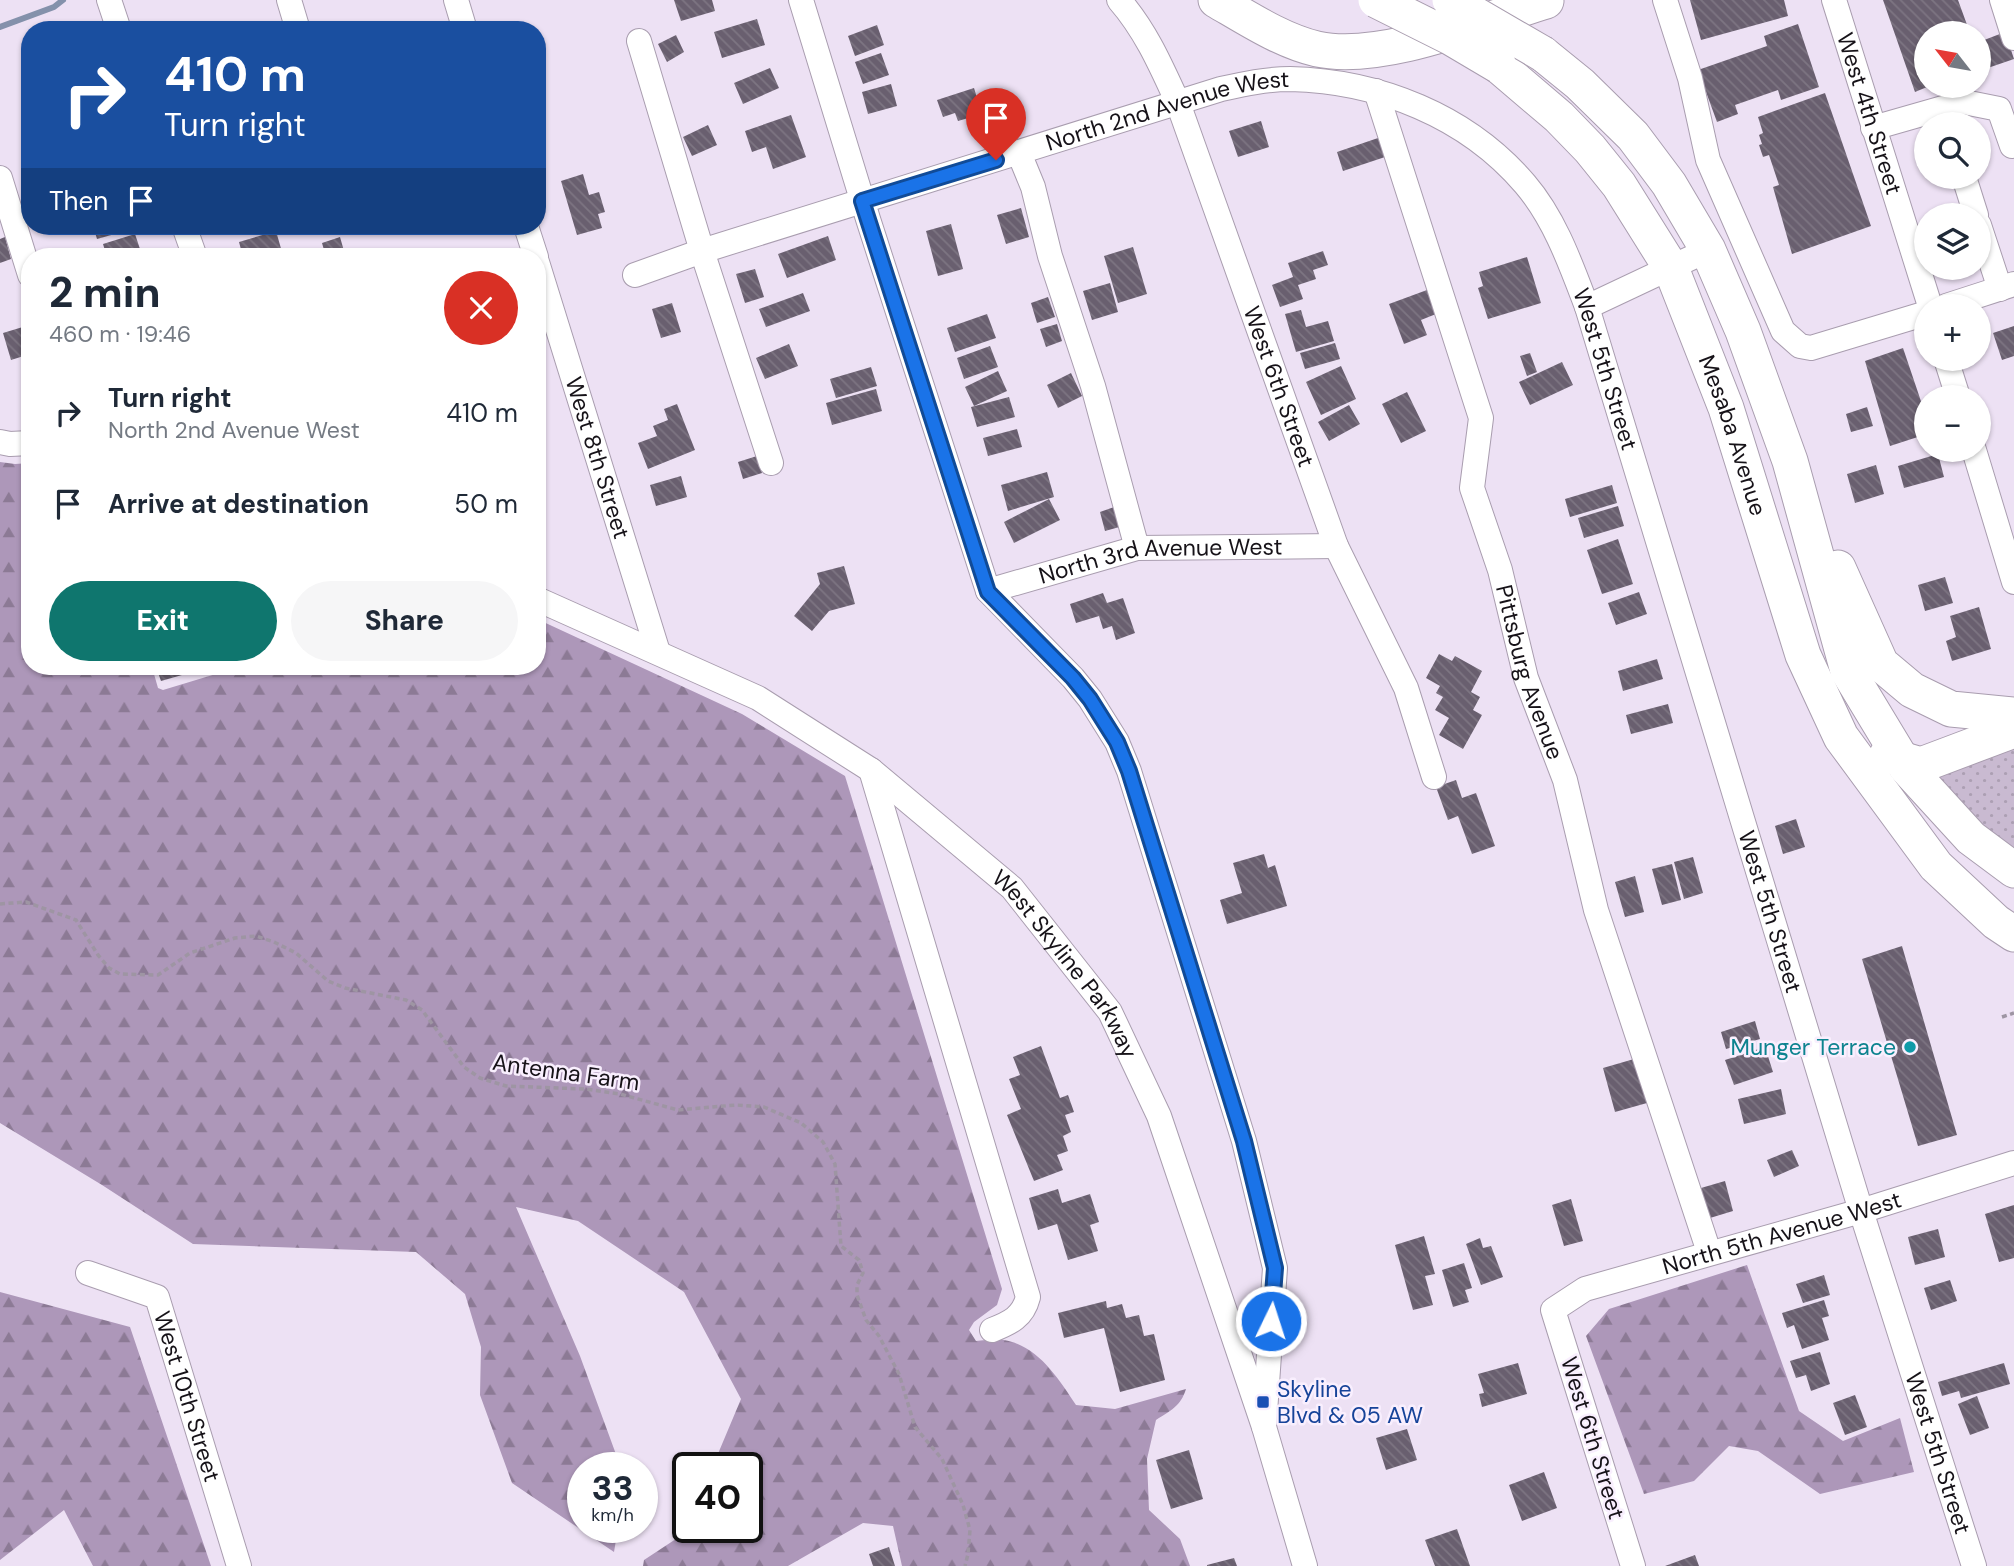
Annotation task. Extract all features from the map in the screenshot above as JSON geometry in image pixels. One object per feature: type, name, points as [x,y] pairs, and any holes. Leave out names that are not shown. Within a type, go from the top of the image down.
[{"type":"highway","points":[[1216,0],[1287,38],[1317,48],[1350,52],[1416,41],[1547,0]]},
{"type":"highway","name":"Mesaba Avenue","points":[[1376,0],[1450,37],[1499,66],[1559,117],[1619,184],[1671,268],[1726,408],[1803,655],[1841,737],[1936,866],[1996,922],[2014,934]]},
{"type":"highway","name":"Mesaba Avenue","points":[[1450,0],[1543,54],[1580,84],[1633,136],[1669,184],[1708,250],[1743,331],[1790,461],[1848,671],[1902,761],[1971,838],[2014,870]]},
{"type":"highway","points":[[1790,461],[1881,664],[1912,690],[1951,709],[2014,715]]},
{"type":"highway","points":[[1820,696],[1845,728],[1883,754],[1921,765],[2014,730]]},
{"type":"street","points":[[109,0],[116,21]]},
{"type":"street","points":[[289,0],[295,21]]},
{"type":"street","points":[[456,0],[462,21]]},
{"type":"street","points":[[801,0],[862,201],[988,592],[1073,678],[1090,699],[1117,742],[1129,771],[1244,1141],[1275,1268],[1264,1427]]},
{"type":"street","name":"West 6th Street","points":[[1119,0],[1137,20],[1178,103],[1336,547],[1406,688],[1434,777]]},
{"type":"street","points":[[1665,0],[1690,78],[1708,160],[1783,331],[1800,346],[1811,348],[1914,317]]},
{"type":"street","name":"West 4th Street","points":[[1834,0],[1926,294]]},
{"type":"street","points":[[2002,0],[2014,38]]},
{"type":"street","points":[[639,41],[702,251],[771,463]]},
{"type":"street","name":"North 2nd Avenue West","points":[[635,275],[702,251],[1221,89],[1288,79],[1376,91],[1424,108],[1458,125],[1503,161],[1526,186],[1548,219],[1567,256]]},
{"type":"street","name":"Pittsburg Avenue","points":[[1376,91],[1481,418],[1472,488],[1500,570],[1526,678],[1565,780],[1596,910],[1709,1252]]},
{"type":"street","points":[[1950,112],[1964,103],[1999,109],[2012,146]]},
{"type":"street","points":[[1873,128],[1914,121]]},
{"type":"street","points":[[1019,153],[1033,187],[1050,256],[1093,386],[1137,548]]},
{"type":"street","points":[[0,178],[22,248]]},
{"type":"street","points":[[1587,307],[1708,250]]},
{"type":"street","points":[[1985,294],[2007,287],[1991,252]]},
{"type":"street","name":"West 5th Street","points":[[1567,256],[1587,307],[1861,1211],[1974,1566]]},
{"type":"street","name":"West 8th Street","points":[[546,292],[658,652]]},
{"type":"street","points":[[0,442],[21,443]]},
{"type":"street","points":[[1978,462],[2014,582]]},
{"type":"street","name":"North 3rd Avenue West","points":[[988,592],[1137,548],[1336,547]]},
{"type":"street","name":"West Skyline Parkway","points":[[546,603],[758,698],[871,770],[1012,888],[1110,1012],[1159,1116],[1264,1427],[1305,1566]]},
{"type":"street","points":[[871,770],[1028,1297],[1026,1307],[1017,1318],[992,1330]]},
{"type":"street","name":"North 5th Avenue West","points":[[1553,1310],[1585,1289],[1861,1211],[2014,1163]]},
{"type":"street","name":"West 10th Street","points":[[88,1273],[157,1297],[239,1566]]},
{"type":"street","name":"West 6th Street","points":[[1553,1310],[1633,1566]]},
{"type":"path","name":"Antenna Farm","points":[[0,904],[26,902],[76,920],[99,956],[109,968],[120,974],[158,975],[190,953],[235,938],[256,936],[274,942],[296,953],[328,981],[345,988],[406,1000],[422,1010],[464,1068],[480,1078],[506,1086],[620,1094],[678,1110],[736,1105],[764,1107],[800,1123],[822,1142],[835,1164],[841,1246],[859,1260],[863,1273],[857,1285],[857,1295],[866,1320],[879,1336],[899,1374],[915,1427],[923,1440],[942,1459],[964,1505],[970,1530],[965,1566]]},
{"type":"path","points":[[2002,1017],[2014,1013]]},
{"type":"green space","points":[[0,462],[21,464],[21,675],[154,675],[158,688],[163,690],[213,675],[546,675],[546,623],[742,714],[845,776],[1002,1289],[997,1305],[974,1322],[969,1330],[976,1341],[1004,1340],[1016,1343],[1037,1356],[1062,1384],[1076,1405],[1115,1409],[1186,1389],[1178,1404],[1156,1420],[1147,1459],[1149,1510],[1180,1539],[1190,1566],[902,1566],[893,1526],[863,1523],[788,1566],[643,1566],[644,1560],[672,1542],[763,1543],[763,1452],[719,1452],[741,1399],[684,1292],[578,1221],[516,1207],[580,1356],[615,1452],[567,1452],[567,1520],[512,1483],[480,1395],[481,1347],[465,1294],[416,1252],[193,1244],[0,1123]]},
{"type":"green space","points":[[1747,1265],[1799,1411],[1843,1441],[1900,1418],[1914,1472],[1820,1494],[1758,1451],[1729,1446],[1694,1481],[1644,1494],[1586,1336],[1609,1309]]},
{"type":"green space","points":[[0,1292],[130,1327],[211,1566],[93,1566],[64,1510],[0,1560]]},
{"type":"green space","points":[[601,1543],[616,1543],[614,1552]]},
{"type":"shaded area","points":[[2014,740],[2014,859],[1937,781],[1946,764]]},
{"type":"building","points":[[674,0],[712,0],[715,11],[681,21]]},
{"type":"building","points":[[1690,0],[1784,0],[1788,16],[1701,40]]},
{"type":"building","points":[[1883,0],[1958,0],[1966,21],[1914,21],[1914,89]]},
{"type":"building","points":[[757,19],[765,45],[722,58],[714,32]]},
{"type":"building","points":[[1798,24],[1819,87],[1781,100],[1778,90],[1735,105],[1738,114],[1717,122],[1698,70],[1767,46],[1764,36]]},
{"type":"building","points":[[877,25],[884,45],[855,56],[848,36]]},
{"type":"building","points":[[2005,32],[2014,59],[1992,67],[1992,37]]},
{"type":"building","points":[[676,35],[684,52],[667,62],[658,44]]},
{"type":"building","points":[[881,53],[889,75],[863,84],[855,62]]},
{"type":"building","points":[[770,68],[779,88],[743,104],[734,83]]},
{"type":"building","points":[[891,84],[897,106],[868,114],[862,92]]},
{"type":"building","points":[[974,88],[982,114],[958,121],[955,113],[943,117],[937,100]]},
{"type":"building","points":[[1825,93],[1871,226],[1792,254],[1773,187],[1779,185],[1769,155],[1763,157],[1759,145],[1762,144],[1759,135],[1763,133],[1758,117]]},
{"type":"building","points":[[791,115],[806,157],[773,169],[766,147],[752,152],[745,131]]},
{"type":"building","points":[[1261,121],[1269,147],[1238,157],[1229,131]]},
{"type":"building","points":[[708,125],[717,145],[692,156],[683,137]]},
{"type":"building","points":[[1378,138],[1385,157],[1343,171],[1337,152]]},
{"type":"building","points":[[583,174],[589,195],[599,192],[605,212],[598,214],[602,228],[577,235],[561,181]]},
{"type":"building","points":[[1021,208],[1029,237],[1006,244],[997,215]]},
{"type":"building","points":[[951,224],[963,269],[938,276],[926,231]]},
{"type":"building","points":[[96,235],[111,235],[97,239]]},
{"type":"building","points":[[135,235],[140,248],[104,248],[103,244]]},
{"type":"building","points":[[263,235],[277,235],[281,248],[241,248],[239,242]]},
{"type":"building","points":[[828,236],[836,260],[787,278],[778,254]]},
{"type":"building","points":[[5,237],[11,259],[0,263],[0,239]]},
{"type":"building","points":[[340,237],[343,248],[323,248],[322,243]]},
{"type":"building","points":[[1133,247],[1147,294],[1118,303],[1104,256]]},
{"type":"building","points":[[1323,251],[1328,265],[1313,270],[1316,279],[1298,285],[1303,299],[1280,307],[1272,285],[1293,277],[1288,263]]},
{"type":"building","points":[[1527,257],[1541,303],[1488,319],[1478,288],[1483,286],[1479,272]]},
{"type":"building","points":[[755,269],[764,297],[745,303],[736,274]]},
{"type":"building","points":[[1110,283],[1118,312],[1092,320],[1083,291]]},
{"type":"building","points":[[1427,290],[1436,314],[1421,320],[1427,335],[1404,344],[1389,304]]},
{"type":"building","points":[[803,293],[810,311],[766,327],[759,309]]},
{"type":"building","points":[[1048,297],[1055,317],[1037,323],[1031,303]]},
{"type":"building","points":[[672,303],[681,332],[661,338],[652,309]]},
{"type":"building","points":[[1301,310],[1306,327],[1328,321],[1334,341],[1296,352],[1285,314]]},
{"type":"building","points":[[987,314],[996,338],[955,352],[947,328]]},
{"type":"building","points":[[1057,324],[1062,341],[1046,347],[1040,329]]},
{"type":"building","points":[[2014,326],[2014,356],[2002,360],[1993,333]]},
{"type":"building","points":[[21,328],[21,357],[11,360],[3,333]]},
{"type":"building","points":[[1335,343],[1340,359],[1305,369],[1300,353]]},
{"type":"building","points":[[789,344],[798,366],[765,379],[756,358]]},
{"type":"building","points":[[990,346],[998,367],[964,379],[957,358]]},
{"type":"building","points":[[1903,348],[1916,385],[1914,438],[1890,446],[1865,361]]},
{"type":"building","points":[[1530,353],[1537,372],[1527,376],[1520,356]]},
{"type":"building","points":[[1562,362],[1573,385],[1530,405],[1519,382]]},
{"type":"building","points":[[1341,366],[1356,399],[1321,415],[1306,382]]},
{"type":"building","points":[[871,367],[877,386],[836,398],[830,379]]},
{"type":"building","points":[[998,371],[1007,391],[974,406],[965,387]]},
{"type":"building","points":[[1071,373],[1082,396],[1058,408],[1047,385]]},
{"type":"building","points":[[876,389],[882,411],[832,425],[826,403]]},
{"type":"building","points":[[1407,392],[1426,431],[1401,443],[1382,404]]},
{"type":"building","points":[[1009,397],[1015,417],[977,427],[971,407]]},
{"type":"building","points":[[677,404],[695,450],[648,469],[638,443],[657,436],[653,426],[668,420],[664,409]]},
{"type":"building","points":[[1349,405],[1360,424],[1329,441],[1318,422]]},
{"type":"building","points":[[1867,407],[1873,426],[1851,432],[1846,414]]},
{"type":"building","points":[[1017,429],[1022,447],[988,456],[983,438]]},
{"type":"building","points":[[757,456],[762,473],[743,479],[738,462]]},
{"type":"building","points":[[1914,461],[1940,462],[1944,477],[1904,488],[1898,466]]},
{"type":"building","points":[[1876,465],[1884,494],[1855,503],[1847,474]]},
{"type":"building","points":[[1047,472],[1054,497],[1008,511],[1001,485]]},
{"type":"building","points":[[681,476],[687,497],[656,506],[650,485]]},
{"type":"building","points":[[1612,485],[1617,503],[1570,517],[1565,499]]},
{"type":"building","points":[[1049,499],[1060,520],[1014,543],[1004,522]]},
{"type":"building","points":[[1117,506],[1123,526],[1105,531],[1100,512]]},
{"type":"building","points":[[1618,506],[1624,526],[1584,538],[1578,518]]},
{"type":"building","points":[[1618,539],[1633,584],[1602,594],[1587,550]]},
{"type":"building","points":[[844,566],[855,604],[829,611],[812,631],[794,616],[820,584],[817,573]]},
{"type":"building","points":[[1945,577],[1953,603],[1925,611],[1918,585]]},
{"type":"building","points":[[1639,592],[1647,614],[1616,625],[1608,603]]},
{"type":"building","points":[[1103,593],[1107,603],[1123,598],[1135,633],[1116,640],[1112,626],[1103,629],[1099,616],[1076,623],[1070,604]]},
{"type":"building","points":[[1979,607],[1991,649],[1952,661],[1946,641],[1956,637],[1950,616]]},
{"type":"building","points":[[1439,654],[1452,661],[1455,656],[1482,671],[1471,692],[1480,697],[1473,710],[1482,715],[1463,749],[1439,735],[1449,718],[1435,710],[1443,697],[1436,693],[1440,686],[1426,678]]},
{"type":"building","points":[[1657,659],[1663,679],[1623,691],[1618,671]]},
{"type":"building","points":[[159,675],[182,675],[161,681]]},
{"type":"building","points":[[1668,704],[1673,723],[1631,734],[1626,715]]},
{"type":"building","points":[[1456,780],[1462,798],[1476,793],[1495,846],[1472,854],[1458,816],[1448,820],[1436,787]]},
{"type":"building","points":[[1796,819],[1805,847],[1783,854],[1775,826]]},
{"type":"building","points":[[1264,854],[1268,868],[1275,865],[1287,906],[1227,924],[1220,900],[1242,893],[1233,863]]},
{"type":"building","points":[[1693,857],[1703,893],[1684,899],[1674,862]]},
{"type":"building","points":[[1672,864],[1681,900],[1662,905],[1652,869]]},
{"type":"building","points":[[1635,876],[1644,912],[1625,917],[1615,882]]},
{"type":"building","name":"Munger Terrace","points":[[1902,946],[1957,1135],[1918,1146],[1862,959]]},
{"type":"building","points":[[1755,1021],[1760,1039],[1726,1049],[1721,1032]]},
{"type":"building","points":[[1041,1046],[1060,1098],[1068,1095],[1074,1112],[1065,1115],[1071,1132],[1063,1136],[1068,1151],[1057,1155],[1063,1170],[1034,1181],[1007,1115],[1021,1109],[1009,1079],[1020,1075],[1013,1057]]},
{"type":"building","points":[[1765,1047],[1773,1072],[1734,1085],[1725,1060]]},
{"type":"building","points":[[1634,1059],[1647,1103],[1615,1112],[1603,1068]]},
{"type":"building","points":[[1781,1089],[1786,1114],[1744,1124],[1738,1099]]},
{"type":"building","points":[[1792,1150],[1799,1166],[1774,1177],[1767,1160]]},
{"type":"building","points":[[1725,1181],[1733,1211],[1710,1218],[1701,1188]]},
{"type":"building","points":[[1058,1189],[1062,1203],[1090,1194],[1099,1222],[1090,1225],[1098,1251],[1068,1260],[1057,1224],[1038,1230],[1029,1198]]},
{"type":"building","points":[[1571,1199],[1583,1241],[1564,1246],[1552,1205]]},
{"type":"building","points":[[2014,1205],[2014,1258],[1999,1262],[1985,1214]]},
{"type":"building","points":[[1938,1229],[1945,1257],[1915,1265],[1908,1237]]},
{"type":"building","points":[[1424,1236],[1435,1274],[1425,1276],[1433,1305],[1413,1310],[1395,1245]]},
{"type":"building","points":[[1480,1238],[1483,1248],[1491,1246],[1503,1277],[1481,1285],[1466,1244]]},
{"type":"building","points":[[1464,1263],[1472,1288],[1465,1290],[1469,1302],[1453,1307],[1442,1270]]},
{"type":"building","points":[[1824,1275],[1830,1295],[1803,1303],[1796,1284]]},
{"type":"building","points":[[1950,1280],[1957,1301],[1931,1310],[1924,1288]]},
{"type":"building","points":[[1824,1300],[1829,1316],[1822,1318],[1829,1340],[1802,1349],[1794,1325],[1787,1328],[1782,1313]]},
{"type":"building","points":[[1106,1301],[1107,1308],[1122,1304],[1126,1318],[1139,1315],[1144,1336],[1154,1334],[1165,1380],[1120,1392],[1104,1328],[1064,1338],[1058,1313]]},
{"type":"building","points":[[1820,1352],[1830,1384],[1811,1391],[1806,1375],[1796,1378],[1790,1361]]},
{"type":"building","points":[[1518,1363],[1527,1394],[1482,1407],[1479,1394],[1484,1393],[1478,1374]]},
{"type":"building","points":[[2004,1363],[2010,1384],[1961,1398],[1959,1391],[1942,1396],[1938,1382]]},
{"type":"building","points":[[1855,1395],[1867,1427],[1845,1435],[1833,1403]]},
{"type":"building","points":[[1977,1396],[1989,1428],[1970,1435],[1958,1404]]},
{"type":"building","points":[[1407,1429],[1417,1460],[1386,1470],[1376,1438]]},
{"type":"building","points":[[1189,1450],[1203,1499],[1171,1509],[1156,1460]]},
{"type":"building","points":[[1544,1472],[1557,1508],[1522,1521],[1509,1485]]},
{"type":"building","points":[[1457,1529],[1470,1566],[1435,1566],[1425,1540]]},
{"type":"building","points":[[889,1547],[895,1566],[873,1566],[869,1554]]},
{"type":"building","points":[[1695,1555],[1699,1566],[1665,1566]]},
{"type":"building","points":[[1234,1558],[1237,1566],[1207,1566],[1207,1565]]},
{"type":"waterway","points":[[0,27],[54,7],[63,0]]},
{"type":"place","name":"Munger Terrace","points":[[1910,1047]]},
{"type":"place","name":"Skyline Blvd & 05 AW","points":[[1263,1402]]},
{"type":"route","points":[[996,160],[862,201],[988,592],[1073,678],[1090,699],[1117,742],[1129,771],[1244,1141],[1275,1268],[1271,1321]]}]
